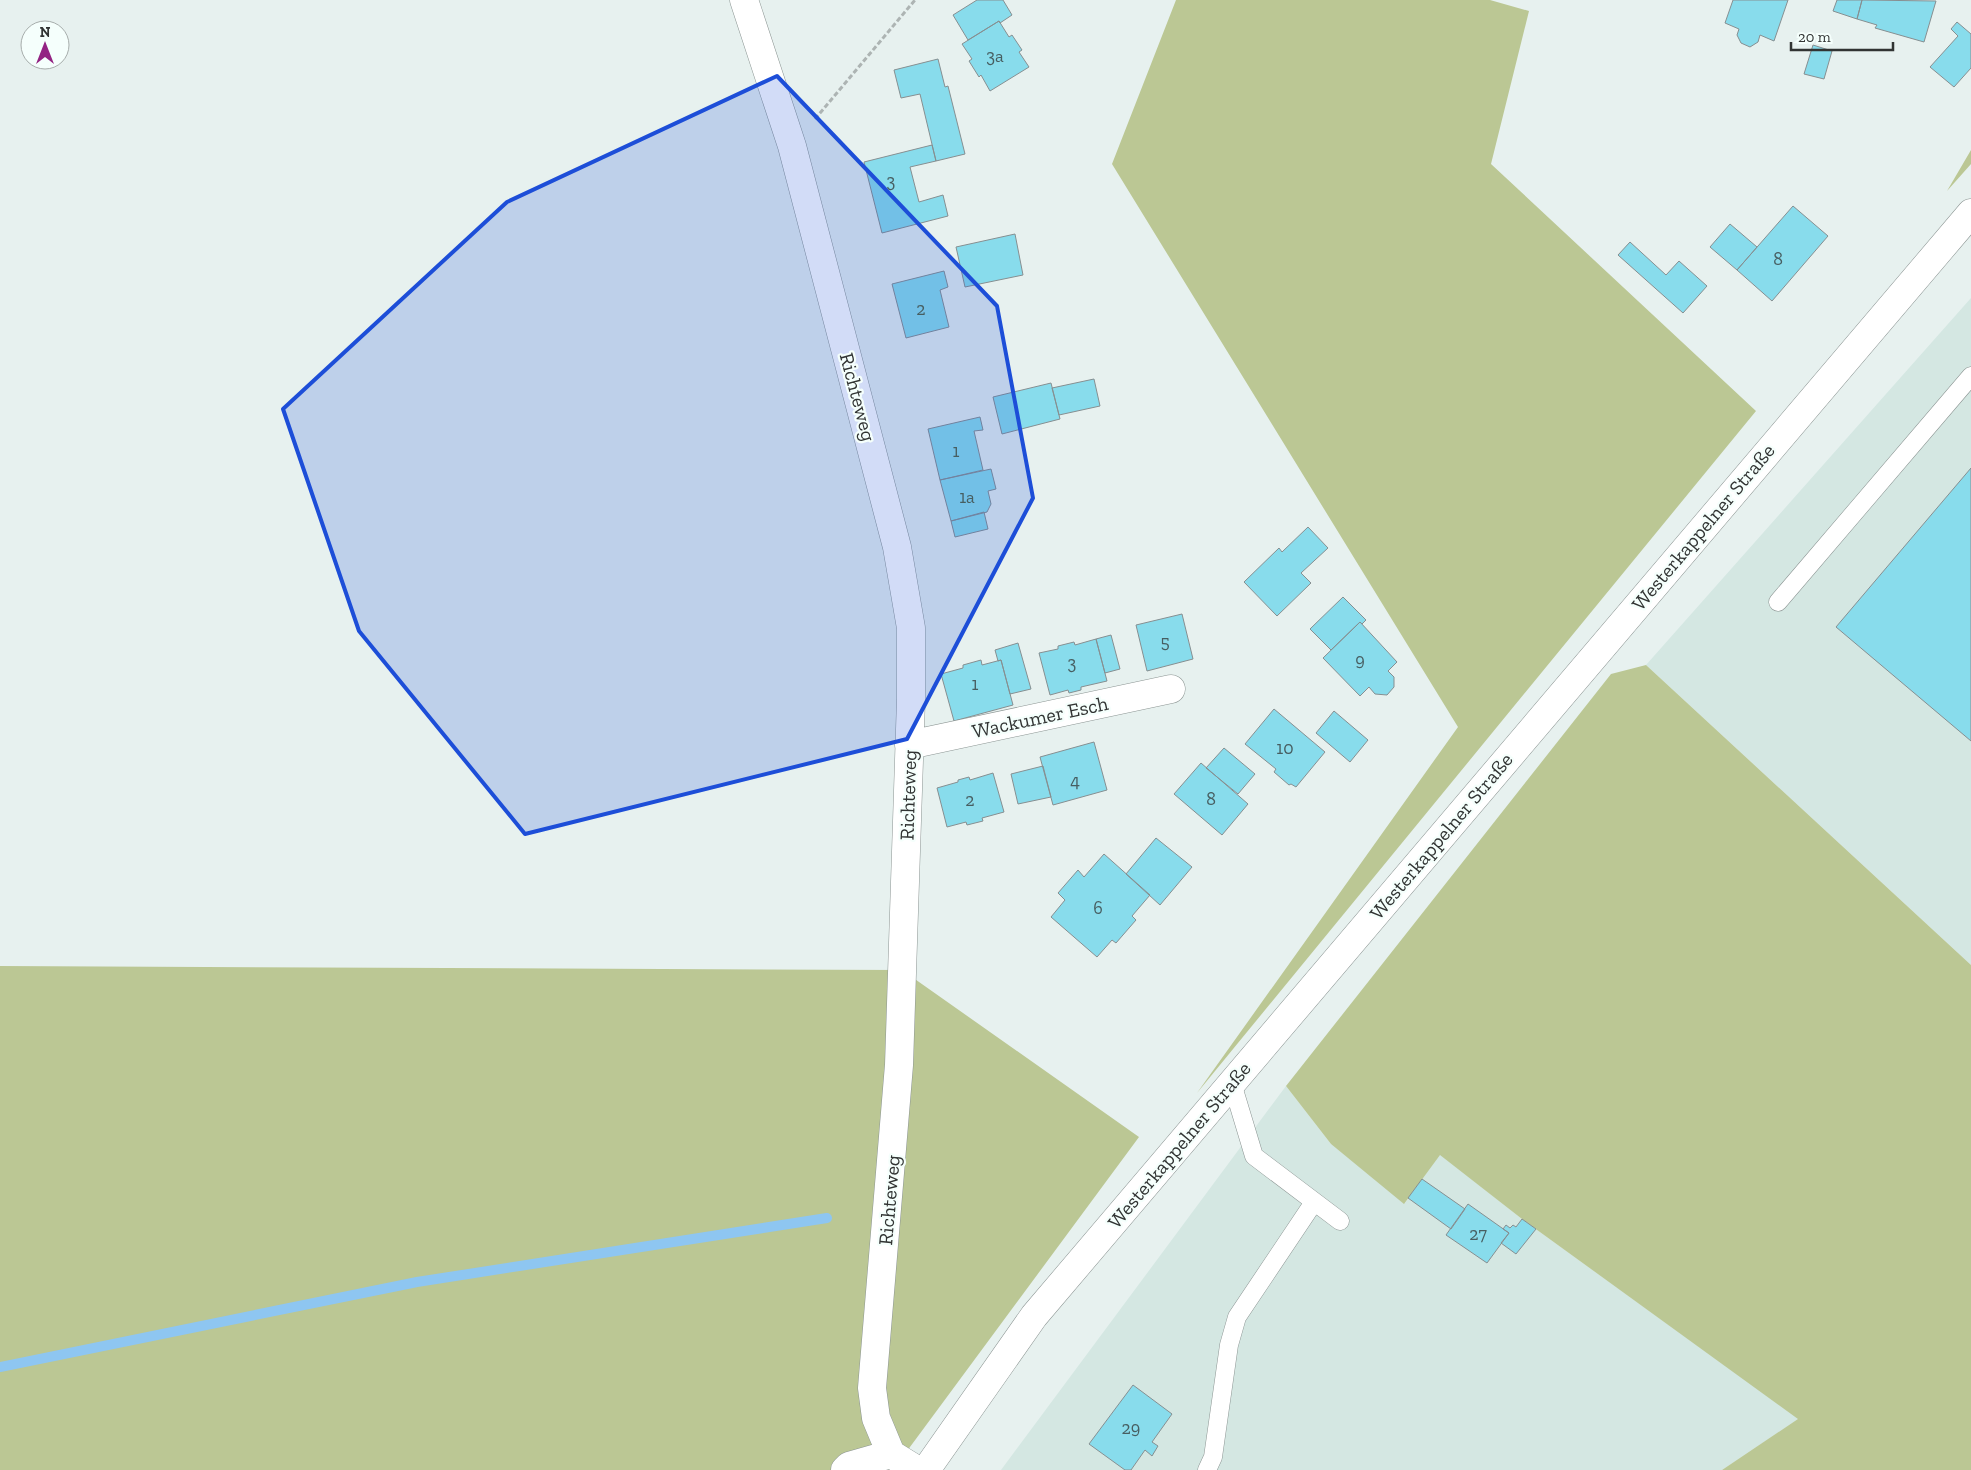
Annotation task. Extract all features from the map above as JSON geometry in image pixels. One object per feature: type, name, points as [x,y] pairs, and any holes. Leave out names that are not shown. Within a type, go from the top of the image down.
[{"type":"street","name":"Richteweg","points":[[744,0],[792,146],[897,548],[911,628],[900,1065],[872,1388],[876,1418],[891,1454]]},
{"type":"street","name":"Westerkappelner Straße","points":[[926,1470],[1034,1316],[1971,213]]},
{"type":"street","name":"Wackumer Esch","points":[[909,745],[1171,689]]},
{"type":"street","points":[[845,1470],[849,1466],[891,1454],[917,1470]]},
{"type":"lane","points":[[1778,602],[1971,376]]},
{"type":"lane","points":[[1232,1083],[1254,1156],[1340,1221]]},
{"type":"lane","points":[[1207,1470],[1213,1457],[1228,1345],[1237,1317],[1314,1202]]},
{"type":"path","points":[[792,146],[915,0]]},
{"type":"highlighted area","points":[[777,76],[997,306],[1033,498],[907,739],[525,834],[359,631],[283,409],[507,202]]},
{"type":"shaded area","points":[[1971,298],[1971,965],[1646,665]]},
{"type":"shaded area","points":[[1286,1086],[1331,1144],[1405,1203],[1440,1154],[1522,1219],[1799,1419],[1722,1470],[1001,1470]]},
{"type":"green space","points":[[1176,0],[1490,0],[1529,11],[1491,164],[1756,411],[1197,1093],[1458,727],[1112,164]]},
{"type":"green space","points":[[1971,150],[1971,164],[1947,191]]},
{"type":"green space","points":[[1646,665],[1971,965],[1971,1470],[1722,1470],[1798,1419],[1522,1219],[1440,1155],[1404,1204],[1331,1144],[1286,1086],[1611,674]]},
{"type":"green space","points":[[0,966],[902,970],[1139,1137],[893,1470],[0,1470]]},
{"type":"building","points":[[977,0],[1003,0],[1012,15],[968,40],[953,15]]},
{"type":"building","points":[[1733,0],[1788,0],[1774,41],[1760,35],[1758,42],[1750,47],[1741,43],[1737,35],[1739,29],[1725,23]]},
{"type":"building","points":[[1837,0],[1862,0],[1857,19],[1833,11]]},
{"type":"building","points":[[1862,0],[1936,1],[1924,42],[1875,28],[1877,25],[1857,19]]},
{"type":"building","points":[[999,21],[1009,37],[1012,35],[1022,50],[1019,52],[1029,67],[990,91],[981,75],[979,77],[969,61],[972,59],[962,44]]},
{"type":"building","points":[[1957,22],[1971,34],[1971,68],[1954,87],[1930,67],[1958,36],[1951,29]]},
{"type":"building","points":[[1813,45],[1832,51],[1824,79],[1804,74]]},
{"type":"building","points":[[938,59],[945,87],[948,86],[965,154],[936,161],[920,94],[901,98],[894,70]]},
{"type":"building","points":[[932,145],[936,161],[910,167],[919,202],[943,195],[948,216],[882,233],[864,162]]},
{"type":"building","points":[[1793,206],[1828,236],[1772,301],[1737,270]]},
{"type":"building","points":[[1730,224],[1757,247],[1737,270],[1710,247]]},
{"type":"building","points":[[1015,234],[1023,275],[965,287],[956,247]]},
{"type":"building","points":[[1630,242],[1666,275],[1679,261],[1707,286],[1683,313],[1618,255]]},
{"type":"building","points":[[944,271],[948,287],[940,290],[949,327],[906,338],[892,284]]},
{"type":"building","points":[[1094,379],[1100,406],[1059,415],[1052,388]]},
{"type":"building","points":[[1051,383],[1060,419],[1002,434],[993,397]]},
{"type":"building","points":[[980,417],[983,430],[974,431],[983,470],[940,480],[928,429]]},
{"type":"building","points":[[1971,468],[1971,741],[1836,627]]},
{"type":"building","points":[[991,469],[996,489],[988,491],[991,504],[987,512],[951,521],[940,480]]},
{"type":"building","points":[[984,512],[988,529],[955,537],[951,521]]},
{"type":"building","points":[[1308,527],[1328,548],[1301,573],[1311,583],[1277,616],[1244,582],[1279,548],[1282,552]]},
{"type":"building","points":[[1343,597],[1366,620],[1362,624],[1360,622],[1331,650],[1310,629]]},
{"type":"building","points":[[1182,614],[1193,659],[1147,671],[1136,625]]},
{"type":"building","points":[[1360,622],[1397,662],[1388,671],[1394,677],[1394,687],[1387,695],[1375,694],[1369,687],[1360,696],[1323,658]]},
{"type":"building","points":[[1111,635],[1120,669],[1105,673],[1096,639]]},
{"type":"building","points":[[1096,639],[1107,681],[1081,687],[1081,690],[1069,693],[1068,690],[1050,695],[1039,653],[1058,649],[1058,646],[1074,642],[1075,645]]},
{"type":"building","points":[[1018,643],[1031,689],[1010,694],[1001,660],[998,661],[995,650]]},
{"type":"building","points":[[981,660],[982,665],[1001,660],[1013,705],[954,721],[941,674],[963,668],[963,665]]},
{"type":"building","points":[[1274,709],[1325,752],[1296,787],[1291,784],[1289,785],[1274,772],[1276,769],[1245,744]]},
{"type":"building","points":[[1334,711],[1368,740],[1350,762],[1316,733]]},
{"type":"building","points":[[1094,742],[1107,790],[1053,805],[1040,757]]},
{"type":"building","points":[[1224,748],[1255,774],[1238,794],[1206,768]]},
{"type":"building","points":[[1201,763],[1248,804],[1222,835],[1174,794]]},
{"type":"building","points":[[1043,766],[1051,797],[1018,804],[1011,774]]},
{"type":"building","points":[[993,773],[1004,812],[982,818],[983,821],[967,825],[966,822],[947,827],[937,788],[969,777],[970,780]]},
{"type":"building","points":[[1156,838],[1192,867],[1160,905],[1126,874]]},
{"type":"building","points":[[1104,854],[1150,895],[1132,916],[1136,920],[1116,943],[1112,940],[1097,957],[1051,917],[1065,900],[1058,893],[1078,870],[1084,877]]},
{"type":"building","points":[[1422,1179],[1465,1209],[1451,1229],[1408,1198]]},
{"type":"building","points":[[1468,1204],[1509,1233],[1487,1263],[1446,1235]]},
{"type":"building","points":[[1522,1219],[1536,1229],[1516,1254],[1501,1243],[1509,1233],[1503,1229],[1506,1225],[1510,1228],[1513,1225],[1516,1227]]},
{"type":"building","points":[[1133,1385],[1172,1414],[1152,1442],[1158,1446],[1152,1456],[1145,1450],[1131,1470],[1125,1470],[1089,1444]]},
{"type":"waterway","points":[[0,1367],[417,1282],[827,1218]]}]
